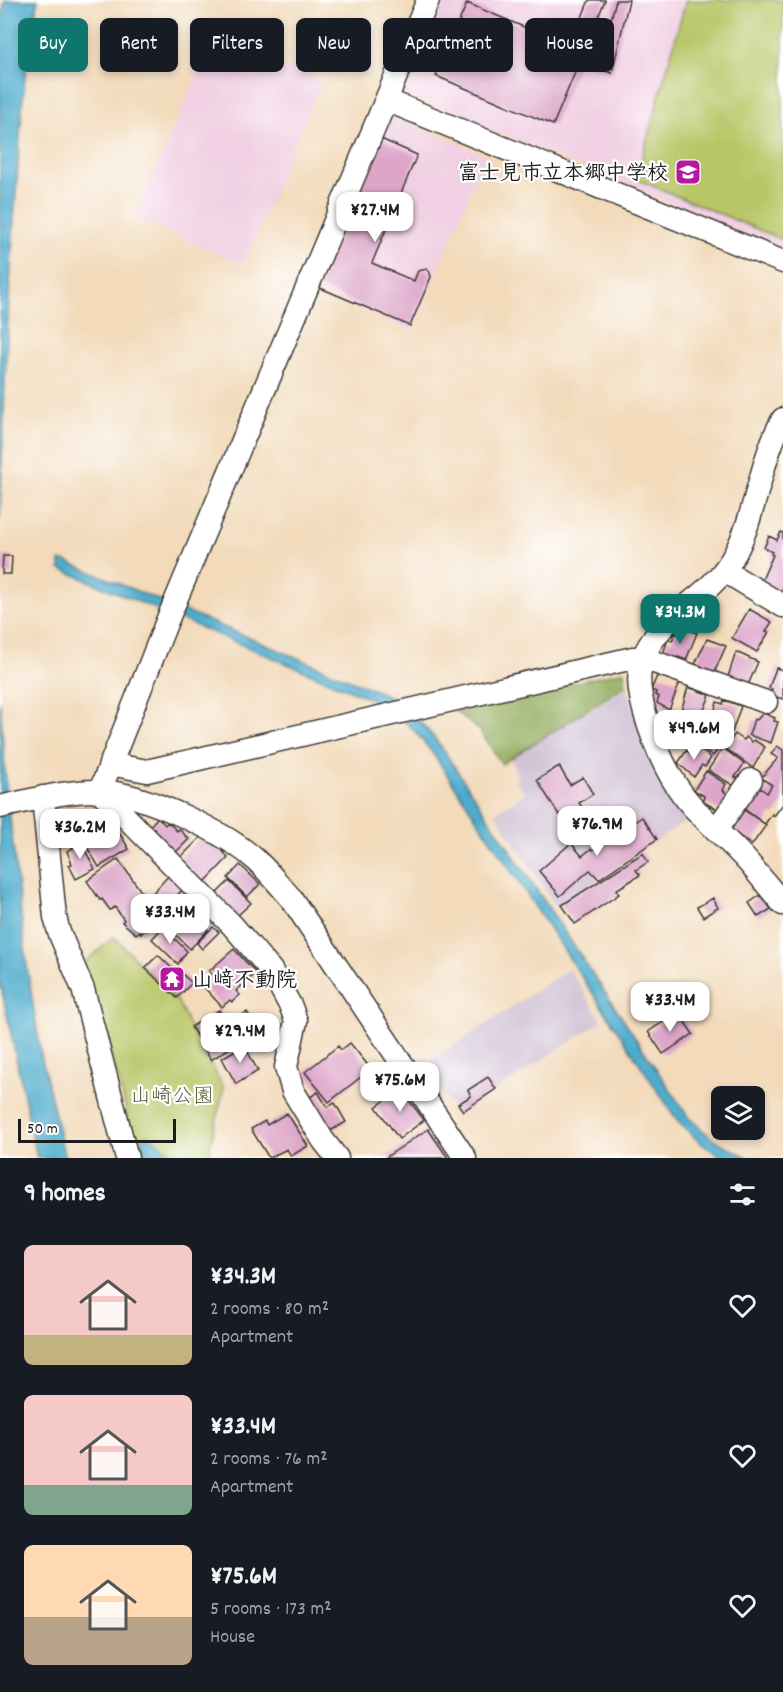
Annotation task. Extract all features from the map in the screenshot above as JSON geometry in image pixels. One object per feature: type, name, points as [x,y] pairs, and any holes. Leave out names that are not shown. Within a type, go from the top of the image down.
[{"type":"street","points":[[100,791],[171,611],[428,0]]},
{"type":"street","points":[[386,100],[783,262]]},
{"type":"street","points":[[783,419],[775,433],[764,464],[740,543],[726,568],[710,585],[665,623],[643,658],[638,676],[639,692],[657,748],[673,780],[692,806],[747,861],[783,904]]},
{"type":"street","points":[[726,568],[733,576],[783,606]]},
{"type":"street","points":[[110,764],[147,771],[633,658],[643,658],[766,702]]},
{"type":"street","points":[[716,830],[751,780]]},
{"type":"street","points":[[100,791],[232,925],[271,970],[296,1021],[286,1067],[293,1091],[323,1140],[337,1158]]},
{"type":"street","points":[[0,807],[36,799],[100,791],[127,796],[174,812],[225,836],[257,861],[291,898],[465,1158]]},
{"type":"street","points":[[36,799],[55,917],[59,932],[84,989],[128,1158]]},
{"type":"shaded area","name":"富士見市立本郷中学校","points":[[436,0],[783,0],[783,250],[404,94],[401,84],[406,72],[513,72],[513,18],[428,18]]},
{"type":"shaded area","points":[[284,65],[296,72],[322,81],[243,264],[135,218],[198,72],[284,72]]},
{"type":"shaded area","points":[[388,115],[486,155],[412,331],[315,290]]},
{"type":"shaded area","points":[[627,686],[636,718],[689,819],[557,908],[495,813],[525,793],[518,784],[512,758]]},
{"type":"shaded area","points":[[569,969],[602,1021],[458,1115],[424,1065]]},
{"type":"green space","points":[[686,0],[783,0],[783,240],[636,179]]},
{"type":"green space","points":[[624,671],[626,685],[502,764],[479,730],[455,711]]},
{"type":"green space","name":"山崎公園","points":[[114,937],[178,1002],[224,1088],[210,1147],[211,1158],[138,1158],[118,1078],[83,964]]},
{"type":"water","points":[[5,0],[38,0],[34,18],[18,18],[18,72],[26,72],[9,307],[0,520],[0,26]]},
{"type":"water","points":[[60,561],[65,561],[389,696],[410,712],[440,745],[689,1118],[711,1137],[711,1140],[749,1158],[725,1158],[704,1146],[679,1123],[438,761],[420,737],[399,716],[383,704],[60,569]]},
{"type":"water","points":[[0,701],[6,783],[27,966],[41,1054],[65,1158],[37,1158],[0,982]]},
{"type":"water","points":[[145,1135],[170,1152],[173,1158],[140,1158],[139,1150]]},
{"type":"building","points":[[589,0],[605,0],[598,18],[582,18]]},
{"type":"building","points":[[616,0],[629,0],[614,64],[614,18],[611,18]]},
{"type":"building","points":[[467,3],[503,18],[461,18]]},
{"type":"building","points":[[513,22],[525,28],[525,72],[575,72],[553,125],[436,76],[438,72],[513,72]]},
{"type":"building","points":[[381,139],[417,155],[372,263],[414,281],[418,271],[427,269],[430,273],[431,277],[410,326],[318,287]]},
{"type":"building","points":[[781,532],[783,533],[783,594],[760,584],[773,555],[764,548],[769,536],[777,540]]},
{"type":"building","points":[[3,556],[12,556],[11,574],[2,574]]},
{"type":"building","points":[[749,609],[772,622],[757,652],[732,638]]},
{"type":"building","points":[[685,629],[697,633],[686,660],[678,657],[677,660],[663,654],[668,639],[672,641],[675,633],[679,631],[684,633]]},
{"type":"building","points":[[707,639],[726,646],[714,673],[695,664]]},
{"type":"building","points":[[736,652],[758,662],[748,685],[728,677]]},
{"type":"building","points":[[776,668],[783,670],[783,699],[770,695],[772,689],[769,688]]},
{"type":"building","points":[[658,674],[680,682],[669,710],[657,703],[659,697],[651,690]]},
{"type":"building","points":[[688,687],[710,695],[699,722],[680,715]]},
{"type":"building","points":[[724,700],[741,706],[732,732],[711,725],[717,702],[723,704]]},
{"type":"building","points":[[763,713],[775,718],[774,721],[778,722],[771,743],[749,735],[754,719],[757,720]]},
{"type":"building","points":[[667,718],[690,725],[687,738],[679,735],[677,742],[665,738],[667,731],[663,730]]},
{"type":"building","points":[[698,725],[708,730],[709,728],[725,740],[713,756],[689,738]]},
{"type":"building","points":[[735,734],[744,740],[746,737],[752,742],[754,740],[765,747],[753,768],[725,748]]},
{"type":"building","points":[[696,746],[711,758],[705,767],[702,765],[694,777],[678,763],[687,750],[691,754]]},
{"type":"building","points":[[777,746],[783,750],[783,804],[765,824],[744,809],[759,787],[767,793],[772,785],[761,778],[778,758],[771,754]]},
{"type":"building","points":[[723,748],[744,764],[735,777],[739,779],[734,786],[708,770]]},
{"type":"building","points":[[559,766],[570,785],[583,777],[593,794],[579,803],[586,813],[576,819],[569,809],[559,815],[537,780]]},
{"type":"building","points":[[706,771],[726,784],[723,790],[730,797],[721,811],[703,802],[704,796],[694,790]]},
{"type":"building","points":[[93,807],[96,813],[99,811],[108,826],[105,828],[108,831],[89,843],[73,815],[84,808],[86,812]]},
{"type":"building","points":[[744,810],[766,825],[752,845],[731,830]]},
{"type":"building","points":[[158,817],[165,825],[168,822],[189,839],[173,855],[147,829]]},
{"type":"building","points":[[642,817],[657,839],[599,879],[590,870],[560,896],[539,871],[571,843],[582,856]]},
{"type":"building","points":[[117,829],[129,849],[99,867],[87,847]]},
{"type":"building","points":[[202,836],[214,845],[216,842],[228,858],[204,883],[179,859]]},
{"type":"building","points":[[79,839],[95,869],[76,879],[69,865],[72,864],[67,851],[73,848],[71,844]]},
{"type":"building","points":[[643,853],[648,862],[636,870],[640,875],[616,890],[619,894],[575,924],[562,905]]},
{"type":"building","points":[[118,859],[158,915],[147,922],[149,925],[141,934],[140,931],[136,934],[122,922],[124,920],[115,907],[110,910],[87,881]]},
{"type":"building","points":[[240,865],[260,884],[247,897],[228,878]]},
{"type":"building","points":[[170,874],[184,888],[166,907],[152,894]]},
{"type":"building","points":[[229,881],[251,903],[236,917],[215,895]]},
{"type":"building","points":[[761,895],[771,909],[758,917],[749,903]]},
{"type":"building","points":[[177,897],[181,901],[183,899],[192,908],[171,930],[158,917]]},
{"type":"building","points":[[713,898],[718,908],[703,917],[697,907]]},
{"type":"building","points":[[194,912],[198,917],[202,913],[211,922],[206,928],[208,930],[190,949],[174,933]]},
{"type":"building","points":[[163,927],[187,951],[178,964],[152,939]]},
{"type":"building","points":[[213,927],[219,932],[202,949],[197,943]]},
{"type":"building","points":[[234,949],[256,973],[236,991],[240,995],[222,1007],[203,986],[212,974],[209,971]]},
{"type":"building","name":"山﨑不動院","points":[[158,955],[179,975],[181,973],[192,983],[177,998],[145,968]]},
{"type":"building","points":[[219,1010],[228,1024],[247,1012],[258,1030],[211,1060],[191,1027]]},
{"type":"building","points":[[678,1012],[693,1034],[663,1054],[648,1032]]},
{"type":"building","points":[[350,1043],[371,1069],[329,1102],[305,1072],[338,1046],[341,1050]]},
{"type":"building","points":[[244,1045],[258,1071],[236,1084],[222,1058]]},
{"type":"building","points":[[488,1077],[496,1089],[463,1111],[458,1104],[471,1096],[468,1090]]},
{"type":"building","points":[[398,1086],[424,1120],[399,1139],[376,1107],[391,1096],[389,1094]]},
{"type":"building","points":[[318,1092],[327,1107],[335,1103],[346,1122],[325,1134],[305,1100]]},
{"type":"building","points":[[287,1113],[308,1146],[291,1156],[287,1149],[269,1158],[251,1129],[265,1121],[267,1125]]},
{"type":"building","points":[[428,1129],[448,1158],[385,1158]]},
{"type":"place","name":"富士見市立本郷中学校","points":[[688,172]]},
{"type":"place","name":"山﨑不動院","points":[[172,979]]}]
